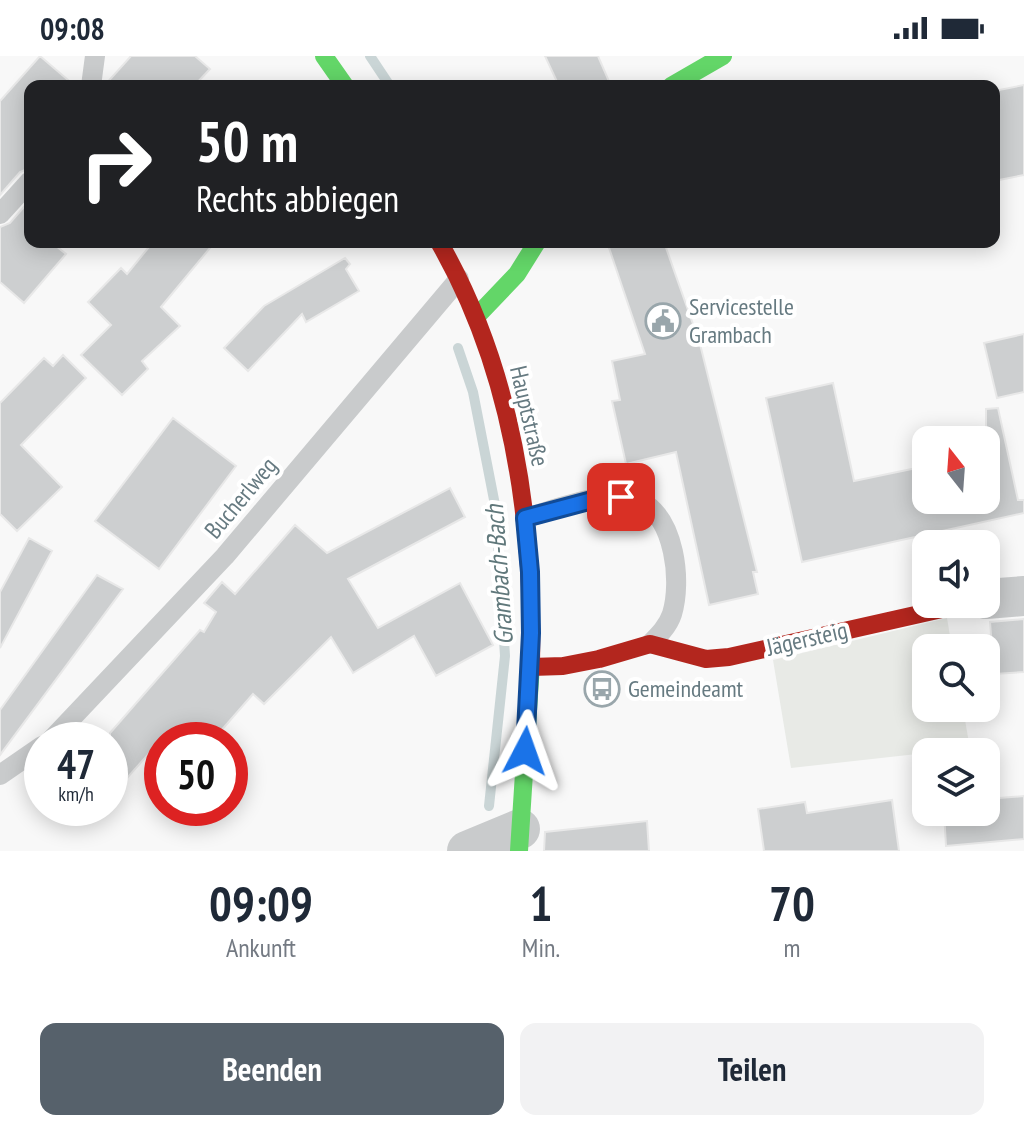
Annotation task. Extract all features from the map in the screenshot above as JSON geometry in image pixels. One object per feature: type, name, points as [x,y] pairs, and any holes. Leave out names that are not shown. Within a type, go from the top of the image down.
[{"type":"main road","points":[[324,56],[341,80]]},
{"type":"main road","points":[[681,80],[723,56]]},
{"type":"main road","name":"Hauptstraße","points":[[442,248],[476,317],[490,358],[515,452],[525,518],[530,572],[531,667],[520,840]]},
{"type":"main road","points":[[476,317],[517,274],[533,248]]},
{"type":"main road","name":"Jägersteig","points":[[650,644],[706,659],[729,657],[912,616]]},
{"type":"main road","points":[[531,667],[563,666],[650,644]]},
{"type":"street","points":[[1000,598],[1024,596]]},
{"type":"street","points":[[467,851],[520,840]]},
{"type":"lane","points":[[92,80],[95,56]]},
{"type":"lane","points":[[0,214],[24,188]]},
{"type":"lane","name":"Bucherlweg","points":[[68,722],[225,556],[459,279]]},
{"type":"lane","points":[[525,518],[596,499],[621,497],[641,501],[655,513],[670,537],[676,575],[672,614],[650,644]]},
{"type":"lane","points":[[0,775],[24,758]]},
{"type":"shaded area","points":[[947,618],[950,634],[912,634],[912,722],[965,722],[968,738],[912,738],[912,755],[791,768],[773,660]]},
{"type":"building","points":[[40,56],[68,80],[24,80],[24,170],[0,195],[0,101]]},
{"type":"building","points":[[131,56],[195,56],[210,69],[200,80],[109,80]]},
{"type":"building","points":[[545,56],[598,56],[608,80],[556,80]]},
{"type":"building","points":[[1024,85],[1024,175],[1000,180],[1000,90]]},
{"type":"building","points":[[24,207],[24,248],[58,248],[66,254],[24,303],[0,282],[0,227],[10,223]]},
{"type":"building","points":[[148,248],[210,248],[161,307],[180,326],[142,361],[148,369],[122,395],[81,355],[111,325],[88,302],[121,268],[127,274]]},
{"type":"building","points":[[609,248],[666,248],[700,344],[757,572],[753,572],[758,594],[709,605],[676,452],[626,464],[612,401],[620,400],[612,361],[645,354]]},
{"type":"building","points":[[345,258],[350,264],[346,269],[359,291],[306,322],[302,314],[248,371],[224,348],[264,306]]},
{"type":"building","points":[[1024,334],[1024,392],[997,398],[984,343]]},
{"type":"building","points":[[63,355],[86,378],[21,445],[62,487],[17,531],[0,514],[0,403],[44,358],[53,366]]},
{"type":"building","points":[[833,383],[854,481],[912,469],[912,514],[1000,514],[1000,426],[986,426],[986,409],[998,408],[1018,500],[1024,500],[1024,513],[947,530],[912,530],[912,538],[802,562],[766,398]]},
{"type":"building","points":[[173,418],[236,466],[159,569],[95,521]]},
{"type":"building","points":[[450,488],[465,517],[348,579],[378,628],[460,583],[493,645],[436,676],[414,636],[353,673],[331,637],[264,704],[253,694],[229,722],[144,722],[144,759],[128,777],[128,722],[120,722],[200,630],[204,632],[216,612],[204,603],[222,582],[235,594],[295,525],[327,553]]},
{"type":"building","points":[[29,538],[52,551],[0,648],[0,592]]},
{"type":"building","points":[[97,575],[123,589],[0,755],[0,710]]},
{"type":"building","points":[[1024,619],[1024,672],[1000,674],[1000,634],[991,634],[990,622]]},
{"type":"building","points":[[1024,796],[1024,839],[946,846],[945,826],[1000,826],[1000,798]]},
{"type":"building","points":[[892,800],[899,851],[764,851],[758,809],[805,802],[807,813]]},
{"type":"building","points":[[647,821],[649,851],[544,851],[545,832]]},
{"type":"waterway","points":[[370,56],[386,80]]},
{"type":"waterway","name":"Grambach-Bach","points":[[458,348],[473,392],[496,510],[505,656],[489,806]]},
{"type":"traffic: fast","points":[[324,56],[341,80]]},
{"type":"traffic: fast","points":[[681,80],[723,56]]},
{"type":"traffic: fast","points":[[476,317],[517,274],[533,248]]},
{"type":"traffic: fast","points":[[519,851],[531,664]]},
{"type":"traffic: jam","points":[[442,248],[485,341],[514,446],[528,555],[531,664]]},
{"type":"traffic: jam","points":[[531,667],[563,666],[650,644],[706,659],[729,657],[912,616]]},
{"type":"place","name":"Servicestelle Grambach","points":[[663,321]]},
{"type":"place","name":"Gemeindeamt","points":[[602,689]]},
{"type":"route","points":[[525,751],[531,667],[530,572],[525,518],[596,499],[621,497]]}]
